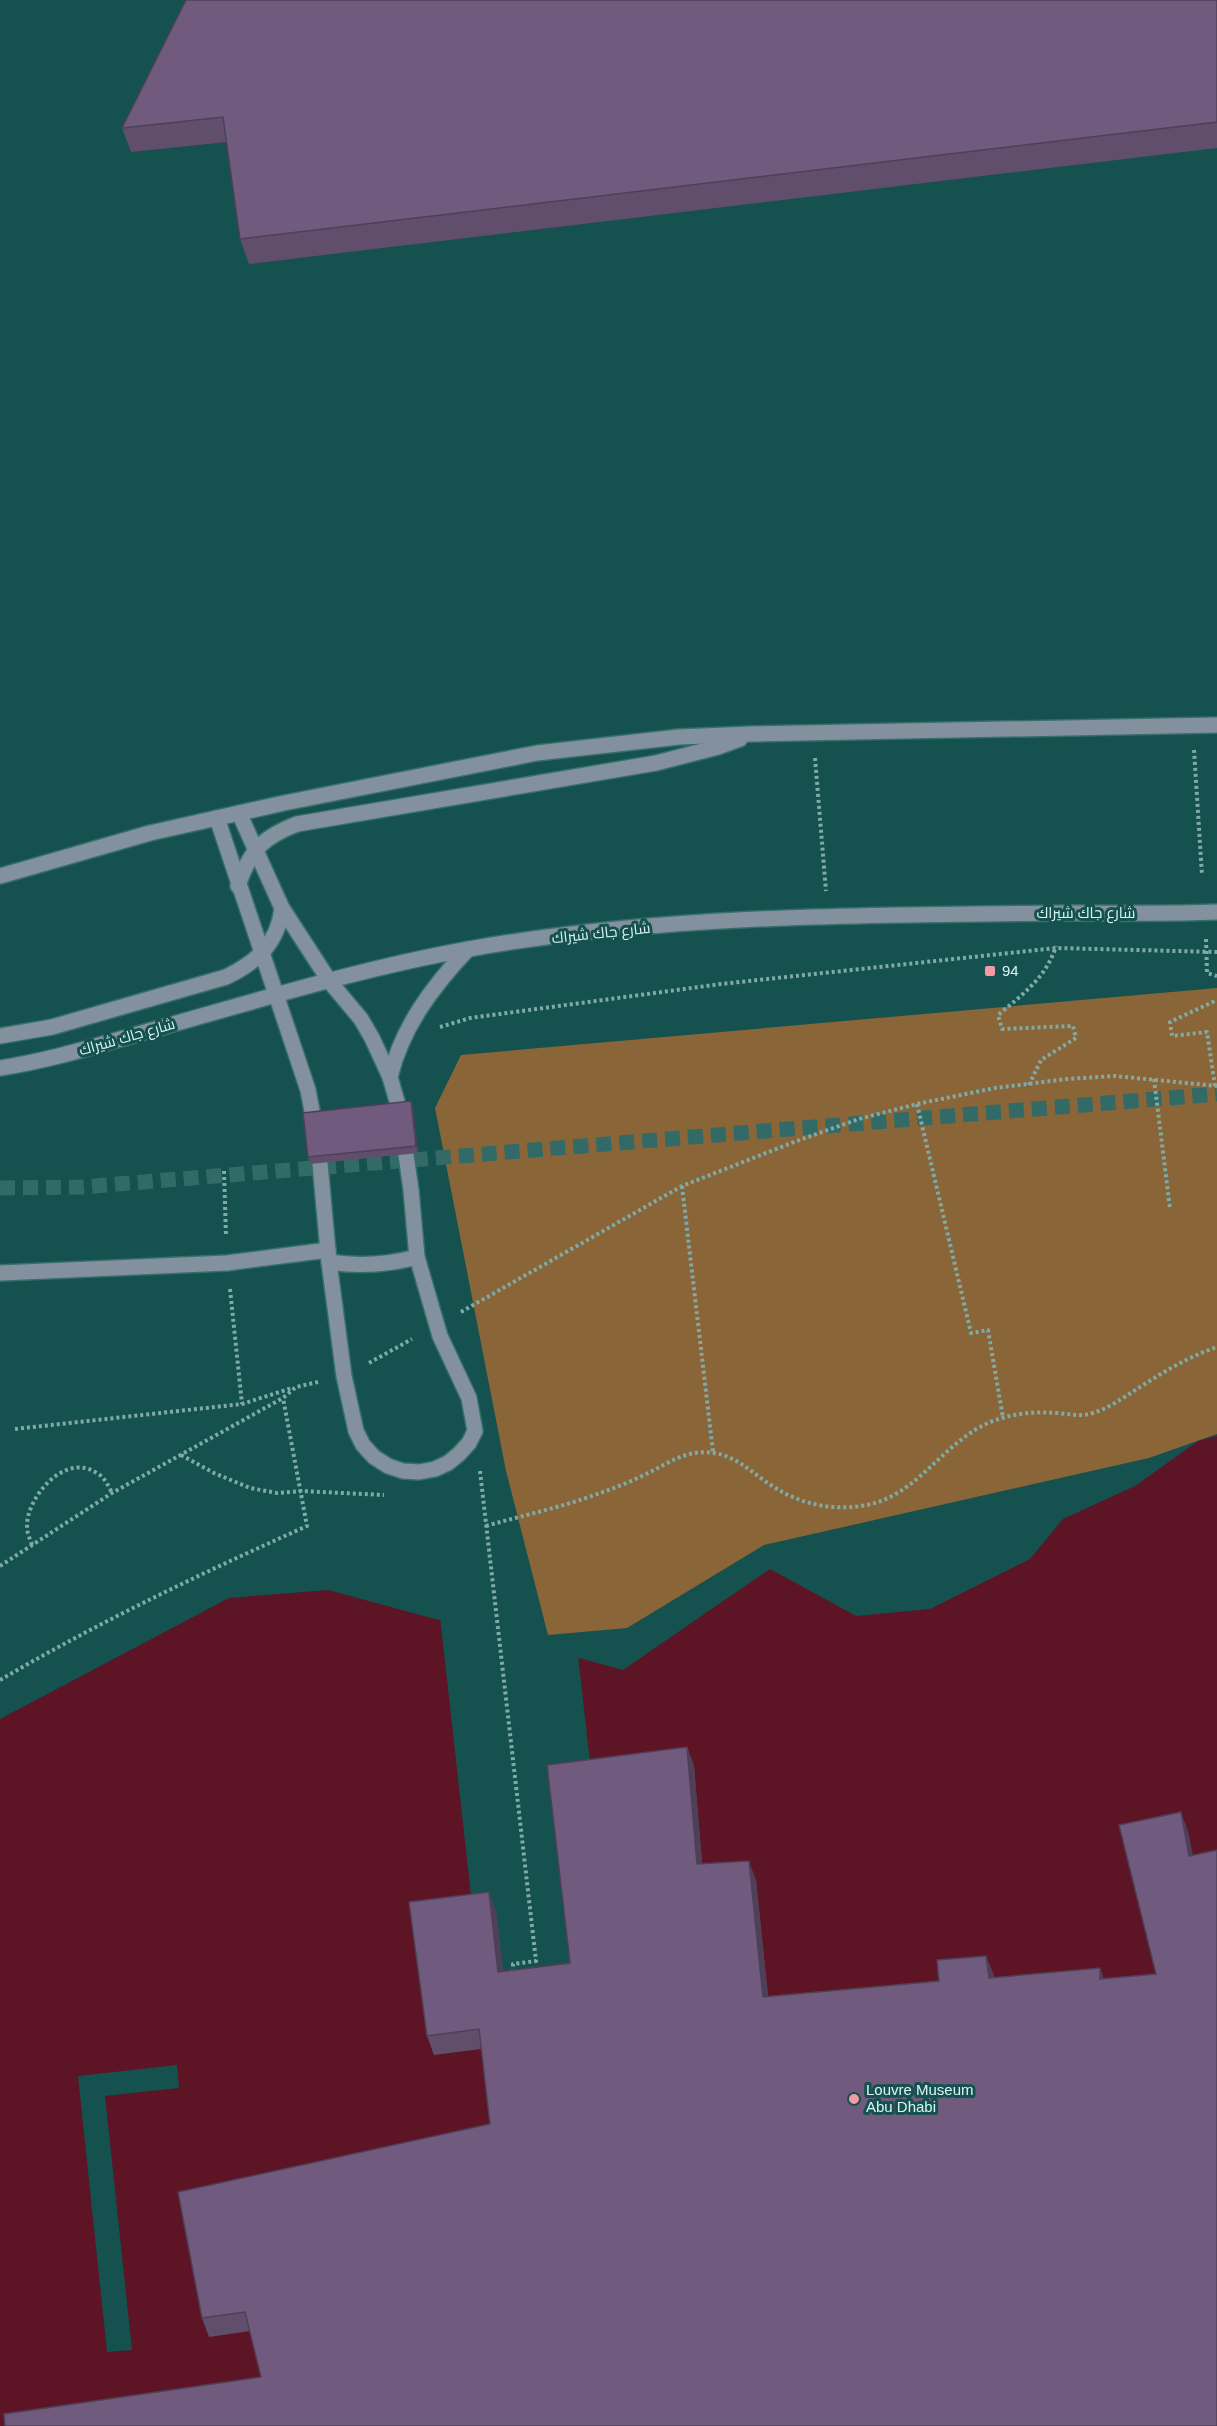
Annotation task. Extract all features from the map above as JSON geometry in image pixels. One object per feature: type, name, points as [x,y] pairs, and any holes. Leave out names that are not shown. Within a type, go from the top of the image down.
[{"type":"street","points":[[0,876],[150,833],[537,753],[679,737],[751,734],[1217,725]]},
{"type":"street","points":[[238,886],[255,852],[268,837],[297,824],[656,763],[718,747],[751,734]]},
{"type":"street","points":[[217,818],[308,1090],[314,1116],[328,1256],[344,1376],[356,1431],[363,1445],[374,1457],[388,1466],[403,1471],[419,1472],[435,1469],[448,1463],[469,1443],[475,1431],[468,1398],[437,1326],[417,1257],[398,1105],[390,1077],[372,1038],[346,1000],[330,982],[282,908],[239,813]]},
{"type":"street","points":[[0,1036],[52,1027],[216,980],[239,970],[262,954],[274,939],[280,924],[282,908]]},
{"type":"street","name":"شارع جاك شيراك","points":[[0,1068],[28,1064],[276,995],[468,949],[640,928],[828,917],[1217,912]]},
{"type":"street","points":[[390,1077],[402,1041],[418,1012],[441,979],[468,949]]},
{"type":"street","points":[[0,1273],[328,1256],[371,1266],[392,1264],[417,1257]]},
{"type":"path","points":[[813,733],[828,917]]},
{"type":"path","points":[[1194,747],[1202,875]]},
{"type":"path","points":[[1029,1085],[1041,1060],[1076,1038],[1073,1026],[1002,1029],[998,1015],[1041,977],[1047,968],[1056,948],[1065,913]]},
{"type":"path","points":[[1206,939],[1207,973],[1217,976]]},
{"type":"path","points":[[431,1030],[470,1018],[698,987],[1056,948],[1217,952]]},
{"type":"path","points":[[15,1429],[242,1404],[296,1387],[344,1376],[437,1326],[682,1186],[859,1119],[995,1088],[1115,1076],[1216,1086],[1207,1032],[1172,1036],[1170,1022],[1217,1000]]},
{"type":"path","points":[[1154,1080],[1170,1209]]},
{"type":"path","points":[[917,1104],[971,1333],[988,1330],[1003,1418]]},
{"type":"path","points":[[682,1186],[713,1452]]},
{"type":"path","points":[[486,1526],[600,1494],[653,1471],[676,1458],[694,1452],[713,1452],[732,1458],[788,1496],[815,1505],[842,1508],[869,1504],[895,1495],[918,1480],[966,1436],[1003,1418],[1040,1412],[1074,1416],[1089,1415],[1104,1409],[1173,1366],[1217,1347]]},
{"type":"path","points":[[0,1566],[112,1493],[283,1398],[296,1387]]},
{"type":"path","points":[[0,1680],[138,1604],[307,1526],[283,1398]]},
{"type":"path","points":[[475,1431],[536,1961],[513,1964],[514,1981]]},
{"type":"path","points":[[180,1455],[250,1488],[277,1493],[301,1491],[387,1494],[419,1472]]},
{"type":"path","points":[[32,1545],[27,1529],[34,1499],[46,1483],[60,1473],[87,1468],[101,1476],[112,1493]]},
{"type":"shaded area","points":[[1217,988],[1217,1434],[1149,1458],[764,1545],[627,1628],[548,1635],[506,1471],[435,1108],[461,1055]]},
{"type":"shaded area","points":[[1217,1436],[1217,2426],[0,2426],[0,1719],[229,1598],[328,1590],[623,1670],[770,1569],[856,1616],[930,1609],[1030,1559],[1063,1519],[1135,1486],[1198,1441]]},
{"type":"pier","points":[[440,1617],[578,1655],[592,1780],[577,1983],[505,1991],[473,1913]]},
{"type":"pier","points":[[177,2065],[179,2088],[105,2096],[132,2350],[107,2352],[78,2076]]},
{"type":"building","points":[[186,0],[1217,0],[1217,122],[240,239],[223,117],[122,128]]},
{"type":"building","points":[[411,1101],[416,1146],[308,1157],[303,1113]]},
{"type":"building","name":"Louvre Museum Abu Dhabi","points":[[687,1747],[697,1864],[749,1861],[763,1997],[939,1981],[937,1960],[986,1956],[989,1978],[1100,1968],[1100,1979],[1156,1974],[1119,1825],[1181,1812],[1189,1856],[1217,1850],[1217,2426],[5,2426],[4,2414],[261,2377],[245,2312],[202,2318],[178,2192],[490,2124],[479,2029],[427,2036],[409,1902],[489,1892],[498,1972],[570,1963],[547,1765]]},
{"type":"tunnel","points":[[0,1188],[82,1187],[1217,1094]]},
{"type":"place","name":"94","points":[[990,971]]},
{"type":"place","name":"Louvre Museum Abu Dhabi","points":[[854,2099]]}]
